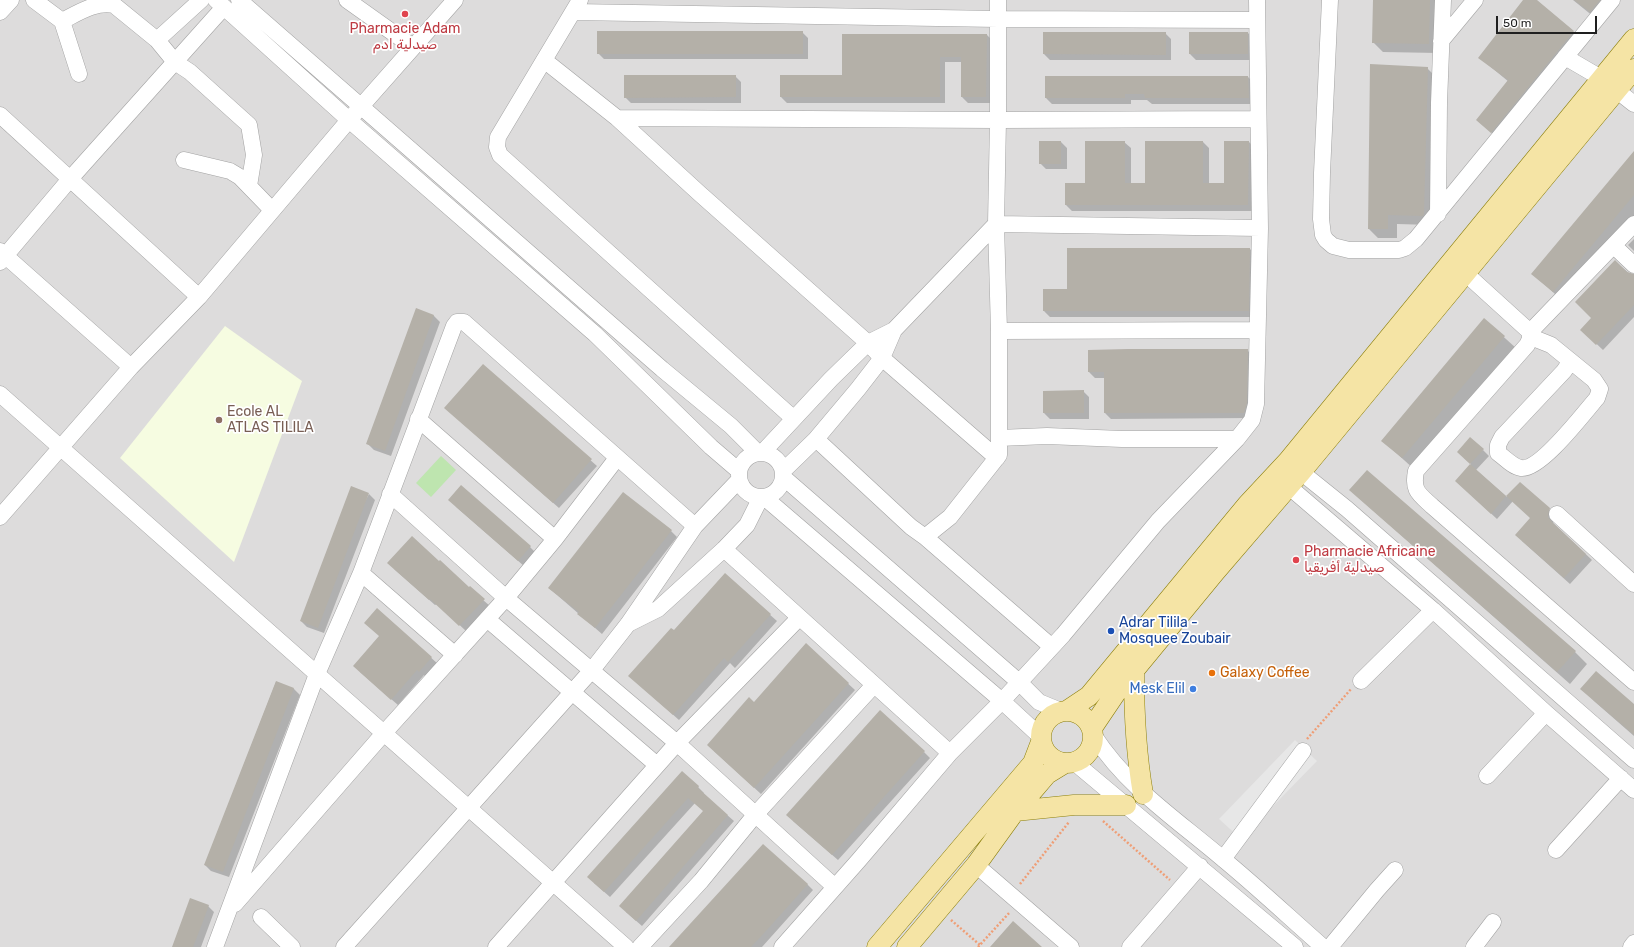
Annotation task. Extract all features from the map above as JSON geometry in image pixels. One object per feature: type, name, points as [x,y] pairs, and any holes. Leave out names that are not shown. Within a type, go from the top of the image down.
[{"type":"main road","points":[[1093,732],[1117,691],[1134,673],[1216,572],[1288,474],[1609,84],[1634,39]]},
{"type":"main road","points":[[1609,84],[1634,68]]},
{"type":"main road","points":[[876,947],[1033,763],[1041,740],[1042,728],[1046,720],[1053,715],[1065,711],[1089,696],[1247,505],[1288,474]]},
{"type":"main road","points":[[1134,673],[1137,758],[1143,794]]},
{"type":"main road","points":[[907,947],[976,865],[1015,812],[1048,774],[1070,762],[1082,758],[1093,745],[1093,732],[1088,721],[1083,715],[1065,711]]},
{"type":"main road","points":[[1041,740],[1044,750],[1050,756],[1057,761],[1070,762]]},
{"type":"main road","points":[[1015,812],[1084,804],[1126,805]]},
{"type":"street","points":[[0,12],[11,0]]},
{"type":"street","points":[[34,0],[62,21],[79,74]]},
{"type":"street","points":[[157,40],[201,0]]},
{"type":"street","points":[[240,0],[656,364],[760,452],[774,456],[778,460],[783,474],[1019,682],[1039,702],[1065,711]]},
{"type":"street","points":[[347,0],[413,47]]},
{"type":"street","points":[[0,517],[131,368],[199,297],[349,120],[455,0]]},
{"type":"street","points":[[925,537],[950,517],[999,455],[999,331],[996,224],[998,0]]},
{"type":"street","points":[[782,947],[950,753],[1002,701],[1052,647],[1158,521],[1247,428],[1254,414],[1256,404],[1260,228],[1256,20],[1257,0]]},
{"type":"street","points":[[1330,0],[1322,172],[1321,219],[1323,235],[1329,244],[1338,248],[1399,250],[1405,248],[1416,239],[1438,214],[1612,0]]},
{"type":"street","points":[[1438,214],[1439,103],[1443,0]]},
{"type":"street","points":[[1441,41],[1475,0]]},
{"type":"street","points":[[62,21],[98,4],[107,2],[114,5],[157,40],[175,62],[190,72],[250,125],[254,155],[249,186]]},
{"type":"street","points":[[131,368],[2,256],[175,62],[220,3],[349,120],[595,334],[739,476]]},
{"type":"street","points":[[793,418],[500,156],[497,147],[498,137],[577,6],[998,19],[1256,20]]},
{"type":"street","points":[[1565,56],[1609,84],[1634,104]]},
{"type":"street","points":[[544,60],[617,118],[698,193],[996,458]]},
{"type":"street","points":[[0,115],[199,297]]},
{"type":"street","points":[[617,118],[998,120],[1258,119]]},
{"type":"street","points":[[184,160],[230,171],[240,177],[272,210]]},
{"type":"street","points":[[894,330],[882,358],[816,439],[783,474],[780,486],[777,490],[769,496],[763,497],[749,494],[742,488],[739,476],[741,464],[745,459],[751,454],[760,452],[831,379],[868,344],[894,330],[996,224],[1260,228]]},
{"type":"street","points":[[1634,224],[1530,334],[1527,345],[1416,471],[1414,483],[1419,493],[1432,506],[1634,682]]},
{"type":"street","points":[[1614,246],[1634,265]]},
{"type":"street","points":[[1457,268],[1530,334],[1551,345],[1594,380],[1600,389],[1597,398],[1553,449],[1534,465],[1523,469],[1517,467],[1498,453],[1500,441],[1570,362]]},
{"type":"street","points":[[215,947],[317,674],[361,573],[418,419],[454,326],[457,322],[464,322],[695,526]]},
{"type":"street","points":[[999,331],[1257,330]]},
{"type":"street","points":[[0,394],[626,947]]},
{"type":"street","points":[[418,419],[555,539]]},
{"type":"street","points":[[999,438],[1060,436],[1122,439],[1237,440]]},
{"type":"street","points":[[816,439],[911,526],[1052,647]]},
{"type":"street","points":[[230,910],[384,733],[506,598],[555,539],[617,458]]},
{"type":"street","points":[[1288,474],[1433,610],[1546,713],[1634,790]]},
{"type":"street","points":[[1288,474],[1347,509],[1634,760]]},
{"type":"street","points":[[344,947],[592,670],[628,624],[695,526],[739,476]]},
{"type":"street","points":[[390,494],[506,598],[677,743],[835,887]]},
{"type":"street","points":[[628,624],[658,609],[724,549],[747,525],[763,497]]},
{"type":"street","points":[[763,497],[1002,701],[1041,740]]},
{"type":"street","points":[[1557,514],[1634,584]]},
{"type":"street","points":[[724,549],[950,753]]},
{"type":"street","points":[[361,573],[455,655]]},
{"type":"street","points":[[1361,681],[1433,610]]},
{"type":"street","points":[[496,947],[677,743],[799,618]]},
{"type":"street","points":[[487,619],[571,693],[657,765]]},
{"type":"street","points":[[640,947],[701,881],[755,815],[874,685]]},
{"type":"street","points":[[1487,776],[1546,713]]},
{"type":"street","points":[[1093,732],[1112,761],[1143,794],[1223,859],[1323,947]]},
{"type":"street","points":[[1223,859],[1303,751]]},
{"type":"street","points":[[1070,762],[1126,805],[1295,947]]},
{"type":"street","points":[[1556,850],[1621,778]]},
{"type":"street","points":[[976,865],[1071,947]]},
{"type":"street","points":[[1130,947],[1200,866]]},
{"type":"street","points":[[1330,947],[1376,890],[1395,870]]},
{"type":"street","points":[[261,917],[292,947]]},
{"type":"street","points":[[1474,947],[1493,922]]},
{"type":"street","points":[[1631,947],[1634,944]]},
{"type":"path","points":[[1303,751],[1307,738],[1353,686],[1361,681]]},
{"type":"path","points":[[938,910],[979,946],[1084,804],[1181,889]]},
{"type":"shaded area","points":[[0,0],[1634,0],[1634,947],[0,947]]},
{"type":"shaded area","name":"Ecole AL ATLAS TILILA","points":[[225,326],[302,381],[234,562],[120,458]]},
{"type":"shaded area","points":[[1295,740],[1317,761],[1241,839],[1219,819]]},
{"type":"green space","points":[[441,456],[456,470],[431,497],[416,483]]},
{"type":"building","points":[[1373,0],[1430,0],[1429,44],[1372,43]]},
{"type":"building","points":[[1523,0],[1537,0],[1574,31],[1491,133],[1476,120],[1508,80],[1478,58]]},
{"type":"building","points":[[1574,0],[1600,0],[1590,12]]},
{"type":"building","points":[[597,31],[803,31],[803,54],[597,54]]},
{"type":"building","points":[[1043,32],[1166,32],[1166,55],[1043,54]]},
{"type":"building","points":[[1189,32],[1248,32],[1248,54],[1189,54]]},
{"type":"building","points":[[842,34],[987,34],[986,97],[961,97],[961,57],[940,57],[940,97],[780,97],[780,75],[842,75]]},
{"type":"building","points":[[1370,64],[1428,67],[1424,214],[1423,216],[1388,215],[1388,229],[1368,229]]},
{"type":"building","points":[[624,75],[736,75],[736,97],[624,98]]},
{"type":"building","points":[[1045,76],[1248,76],[1249,98],[1145,98],[1144,94],[1125,94],[1125,98],[1045,98]]},
{"type":"building","points":[[1039,141],[1061,141],[1061,164],[1039,164]]},
{"type":"building","points":[[1085,141],[1125,141],[1125,183],[1145,183],[1145,141],[1203,141],[1203,183],[1224,183],[1224,141],[1249,141],[1248,205],[1065,205],[1065,183],[1085,183]]},
{"type":"building","points":[[1634,151],[1634,195],[1553,292],[1531,274]]},
{"type":"building","points":[[1067,248],[1250,248],[1249,311],[1043,311],[1043,289],[1067,289]]},
{"type":"building","points":[[1615,260],[1627,272],[1634,274],[1634,305],[1596,345],[1580,330],[1591,318],[1575,302]]},
{"type":"building","points":[[416,308],[434,315],[385,451],[366,444]]},
{"type":"building","points":[[1484,318],[1505,336],[1402,458],[1381,441]]},
{"type":"building","points":[[1248,349],[1247,403],[1244,413],[1104,413],[1104,372],[1088,372],[1088,350]]},
{"type":"building","points":[[483,364],[592,459],[553,503],[444,408]]},
{"type":"building","points":[[1084,390],[1084,413],[1043,413],[1043,391]]},
{"type":"building","points":[[1470,437],[1484,449],[1470,464],[1457,452]]},
{"type":"building","points":[[1470,464],[1506,496],[1491,514],[1455,481]]},
{"type":"building","points":[[1367,470],[1576,651],[1557,672],[1349,490]]},
{"type":"building","points":[[1520,482],[1550,508],[1548,517],[1551,521],[1586,554],[1564,578],[1515,535],[1530,518],[1506,496]]},
{"type":"building","points":[[461,485],[531,546],[518,561],[448,500]]},
{"type":"building","points":[[351,486],[369,493],[318,628],[300,621]]},
{"type":"building","points":[[623,492],[672,530],[595,628],[577,614],[579,612],[548,588]]},
{"type":"building","points":[[412,536],[469,587],[470,586],[485,599],[459,626],[430,599],[429,600],[387,563]]},
{"type":"building","points":[[725,573],[771,614],[728,662],[724,658],[673,715],[628,676],[671,628],[674,630]]},
{"type":"building","points":[[377,608],[432,657],[419,672],[417,670],[391,700],[353,666],[379,636],[364,623]]},
{"type":"building","points":[[806,643],[849,683],[754,788],[707,745],[749,697],[754,702]]},
{"type":"building","points":[[1596,671],[1634,704],[1634,735],[1580,689]]},
{"type":"building","points":[[276,681],[294,688],[223,872],[204,865]]},
{"type":"building","points":[[880,710],[925,751],[832,855],[786,815]]},
{"type":"building","points":[[682,771],[699,786],[698,788],[728,815],[636,921],[619,906],[703,811],[688,798],[604,892],[587,877]]},
{"type":"building","points":[[763,844],[808,884],[765,932],[751,947],[669,947]]},
{"type":"building","points":[[190,898],[209,905],[193,947],[172,947]]},
{"type":"building","points":[[1013,921],[1042,947],[990,947]]},
{"type":"place","name":"Pharmacie Adam صيدلية ادم","points":[[405,14]]},
{"type":"place","name":"Ecole AL ATLAS TILILA","points":[[219,420]]},
{"type":"place","name":"Pharmacie Africaine صيدلية أفريقيا","points":[[1296,560]]},
{"type":"place","name":"Adrar Tilila - Mosquee Zoubair","points":[[1111,631]]},
{"type":"place","name":"Galaxy Coffee","points":[[1212,673]]},
{"type":"place","name":"Mesk Elil","points":[[1193,689]]}]
